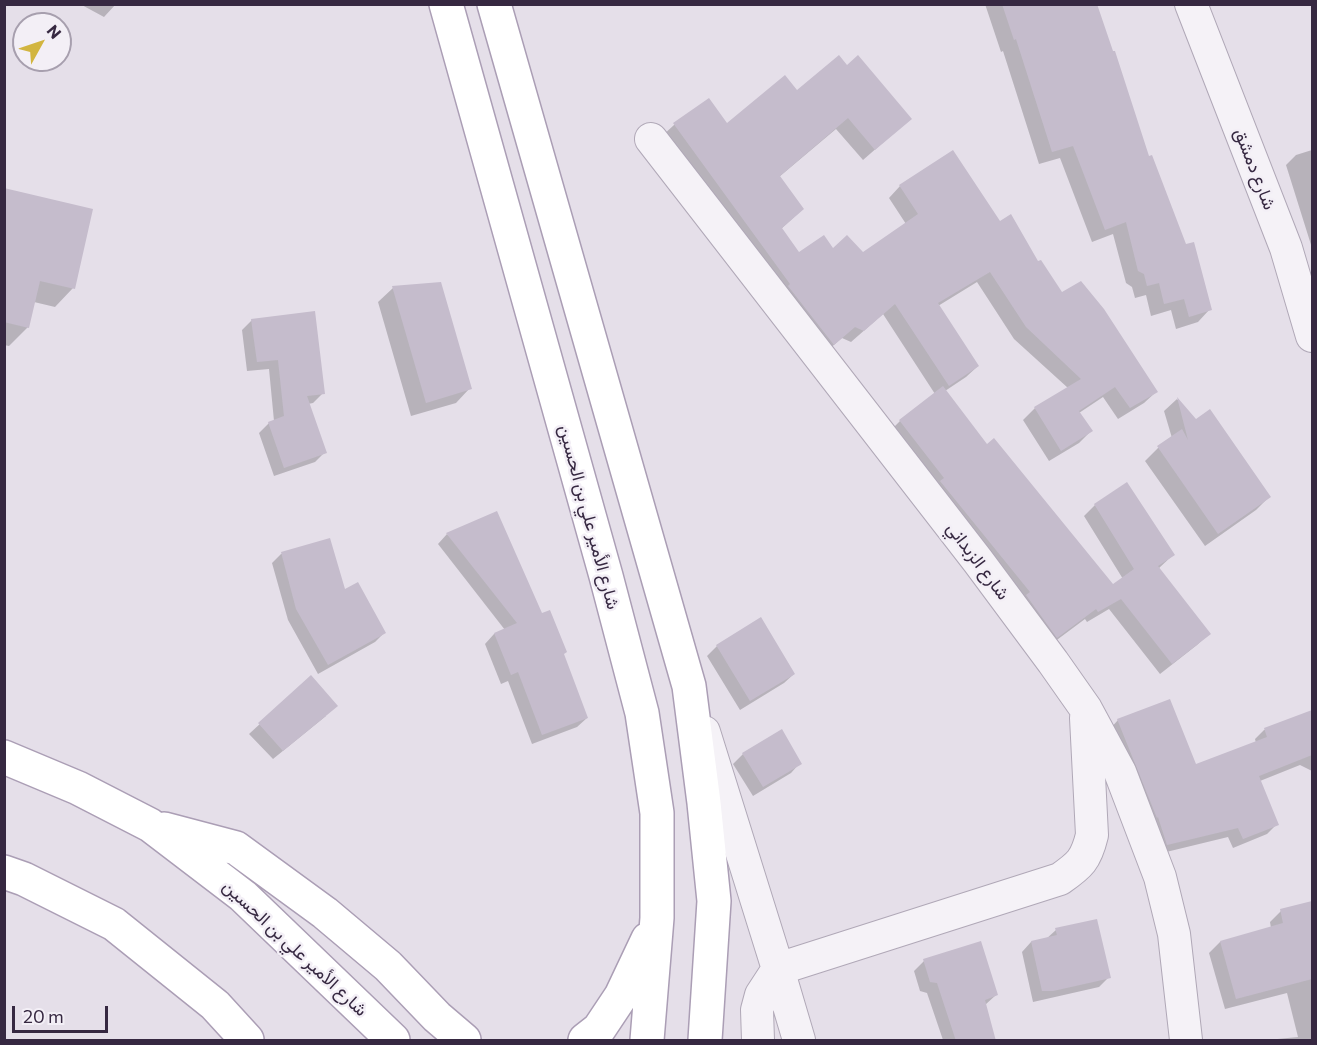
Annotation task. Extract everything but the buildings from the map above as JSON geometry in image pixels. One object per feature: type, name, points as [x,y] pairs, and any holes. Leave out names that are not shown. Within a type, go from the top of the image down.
[{"type":"main road","name":"شارع الأمير علي بن الحسين","points":[[447,4],[642,713],[657,813],[657,918],[647,1041]]},
{"type":"main road","points":[[494,4],[689,686],[714,901],[705,1041]]},
{"type":"main road","name":"شارع الأمير علي بن الحسين","points":[[4,757],[78,788],[150,825],[243,896],[393,1041]]},
{"type":"main road","points":[[150,825],[236,848],[326,913],[388,966],[437,1017],[464,1041]]},
{"type":"main road","points":[[4,872],[24,879],[114,924],[215,1005],[247,1041]]},
{"type":"main road","points":[[585,1041],[599,1029],[621,996],[657,918]]},
{"type":"street","name":"شارع دمشق","points":[[1191,4],[1286,248],[1312,336]]},
{"type":"street","name":"شارع الزبداني","points":[[651,139],[978,561],[1086,709],[1120,772],[1160,878],[1174,934],[1186,1041]]},
{"type":"street","points":[[689,686],[799,1041]]},
{"type":"street","points":[[758,1041],[757,1010],[761,995],[778,969],[1060,879],[1077,867],[1087,853],[1092,835],[1086,709]]}]
